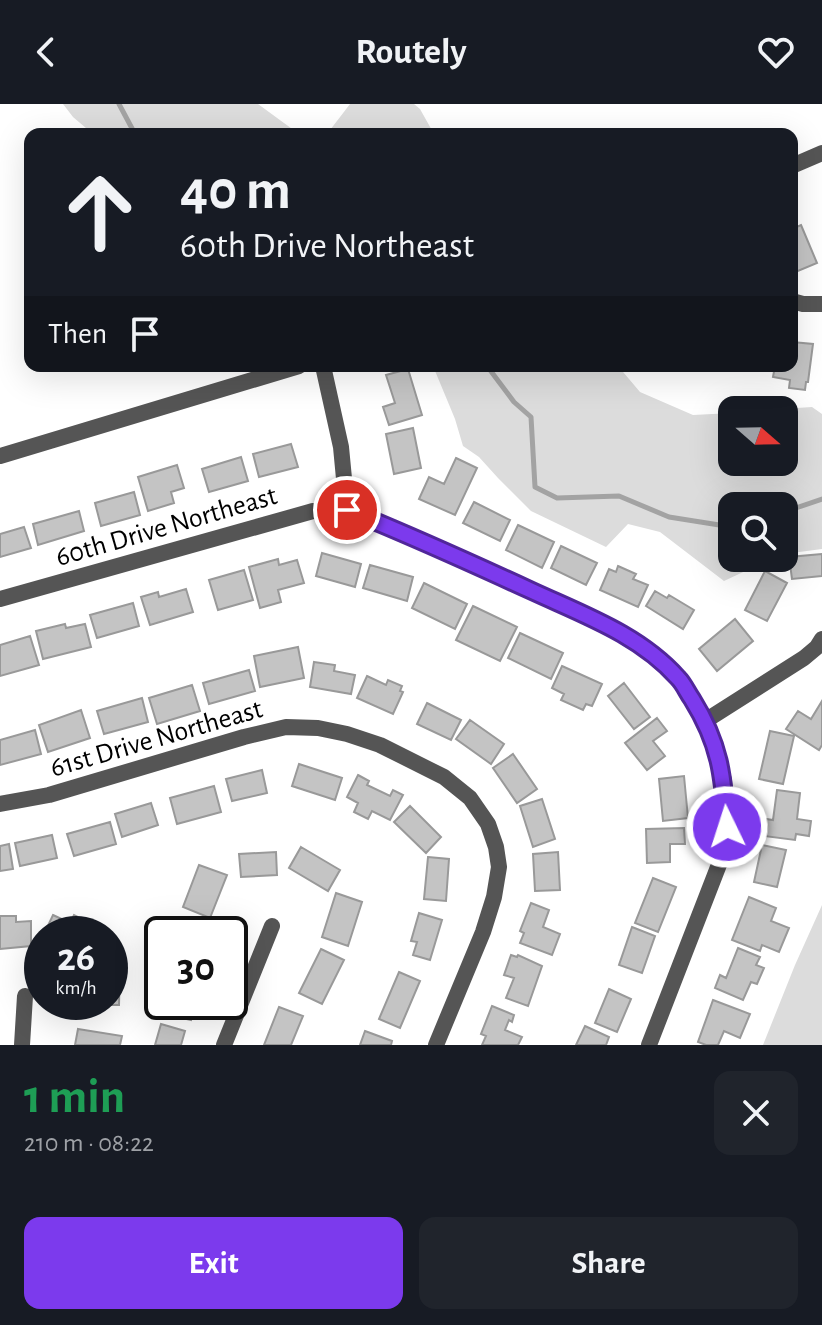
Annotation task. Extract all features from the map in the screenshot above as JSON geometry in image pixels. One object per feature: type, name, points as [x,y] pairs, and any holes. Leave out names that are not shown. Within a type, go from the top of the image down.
[{"type":"street","points":[[798,163],[822,153]]},
{"type":"street","points":[[798,303],[822,304]]},
{"type":"street","points":[[0,456],[279,372]]},
{"type":"street","points":[[324,372],[341,447],[347,510]]},
{"type":"street","name":"60th Drive Northeast","points":[[0,599],[313,511],[347,510],[613,628],[647,651],[679,679],[705,721],[724,780],[727,827],[720,862],[649,1045]]},
{"type":"street","points":[[705,721],[804,658],[822,639]]},
{"type":"street","name":"61st Drive Northeast","points":[[0,804],[49,795],[286,727],[318,728],[347,734],[380,745],[444,777],[470,798],[488,824],[499,867],[483,932],[436,1045]]},
{"type":"street","points":[[224,1045],[272,926]]},
{"type":"street","points":[[22,1045],[24,1012]]},
{"type":"shaded area","points":[[63,104],[258,104],[291,128],[86,128]]},
{"type":"shaded area","points":[[350,104],[414,104],[431,128],[332,128]]},
{"type":"shaded area","points":[[435,372],[623,372],[640,392],[693,415],[718,414],[718,476],[798,476],[798,408],[812,407],[822,414],[822,549],[798,552],[798,492],[718,492],[718,572],[743,572],[724,581],[660,532],[628,524],[606,547],[531,511],[479,457],[463,446]]},
{"type":"shaded area","points":[[822,905],[822,1045],[763,1045],[795,965]]},
{"type":"building","points":[[801,225],[817,263],[798,271],[798,226]]},
{"type":"building","points":[[798,343],[813,344],[805,390],[789,388],[790,380],[773,377],[774,372],[798,372]]},
{"type":"building","points":[[409,372],[422,415],[389,425],[383,407],[395,403],[386,375]]},
{"type":"building","points":[[413,428],[421,468],[394,474],[386,434]]},
{"type":"building","points":[[291,444],[298,467],[259,477],[253,454]]},
{"type":"building","points":[[241,457],[248,481],[209,492],[202,469]]},
{"type":"building","points":[[456,458],[477,468],[455,515],[419,499],[429,477],[444,484]]},
{"type":"building","points":[[177,465],[184,488],[171,492],[174,503],[148,511],[138,477]]},
{"type":"building","points":[[134,492],[140,515],[101,526],[95,503]]},
{"type":"building","points":[[474,502],[510,520],[500,541],[463,523]]},
{"type":"building","points":[[79,511],[84,531],[38,545],[33,524]]},
{"type":"building","points":[[518,525],[554,542],[542,568],[506,550]]},
{"type":"building","points":[[24,527],[31,548],[0,557],[0,534]]},
{"type":"building","points":[[561,546],[597,563],[586,585],[551,568]]},
{"type":"building","points":[[322,553],[361,564],[355,587],[316,576]]},
{"type":"building","points":[[822,554],[822,576],[792,579],[791,572],[798,572],[798,556]]},
{"type":"building","points":[[278,559],[279,565],[297,560],[304,583],[278,590],[281,602],[260,608],[249,567]]},
{"type":"building","points":[[370,565],[413,577],[407,601],[363,588]]},
{"type":"building","points":[[618,566],[636,574],[633,579],[648,585],[638,607],[600,590],[609,569],[616,572]]},
{"type":"building","points":[[244,570],[253,600],[218,610],[209,580]]},
{"type":"building","points":[[764,572],[787,583],[767,621],[745,610]]},
{"type":"building","points":[[424,583],[467,604],[455,629],[412,608]]},
{"type":"building","points":[[186,589],[193,612],[150,625],[141,597],[158,592],[159,597]]},
{"type":"building","points":[[655,591],[667,598],[669,595],[694,610],[683,629],[646,606]]},
{"type":"building","points":[[133,603],[139,626],[97,638],[90,615]]},
{"type":"building","points":[[473,606],[517,627],[500,661],[456,640]]},
{"type":"building","points":[[735,619],[753,641],[717,671],[699,649]]},
{"type":"building","points":[[65,624],[66,628],[85,624],[91,647],[43,659],[36,631]]},
{"type":"building","points":[[520,633],[563,653],[551,679],[508,658]]},
{"type":"building","points":[[30,636],[39,665],[0,676],[0,645]]},
{"type":"building","points":[[298,647],[304,678],[260,687],[254,656]]},
{"type":"building","points":[[314,662],[335,665],[334,671],[355,675],[351,694],[310,687]]},
{"type":"building","points":[[562,666],[602,684],[592,706],[586,704],[583,710],[561,700],[564,694],[552,688]]},
{"type":"building","points":[[249,670],[255,691],[209,704],[203,683]]},
{"type":"building","points":[[367,676],[386,685],[388,680],[402,686],[400,691],[403,692],[393,714],[357,698]]},
{"type":"building","points":[[624,683],[650,717],[634,729],[608,696]]},
{"type":"building","points":[[192,685],[200,711],[157,724],[149,698]]},
{"type":"building","points":[[142,698],[148,722],[104,734],[97,711]]},
{"type":"building","points":[[822,701],[822,745],[819,750],[786,729],[798,711],[811,719]]},
{"type":"building","points":[[427,703],[461,720],[451,740],[417,724]]},
{"type":"building","points":[[81,710],[90,738],[48,752],[39,725]]},
{"type":"building","points":[[657,718],[667,731],[653,741],[665,756],[647,770],[625,743]]},
{"type":"building","points":[[470,720],[504,744],[491,764],[456,739]]},
{"type":"building","points":[[35,730],[41,754],[0,765],[0,740]]},
{"type":"building","points":[[770,731],[794,736],[783,784],[759,779]]},
{"type":"building","points":[[513,754],[537,789],[517,803],[493,768]]},
{"type":"building","points":[[299,764],[342,778],[335,800],[292,786]]},
{"type":"building","points":[[262,770],[267,793],[232,801],[226,779]]},
{"type":"building","points":[[358,775],[369,781],[367,785],[390,796],[393,790],[403,795],[390,820],[372,811],[368,819],[354,812],[358,803],[347,797]]},
{"type":"building","points":[[684,776],[688,818],[663,821],[659,779]]},
{"type":"building","points":[[214,786],[221,812],[177,824],[170,798]]},
{"type":"building","points":[[777,790],[800,793],[797,819],[811,821],[809,836],[796,834],[795,840],[764,836],[766,819],[773,820]]},
{"type":"building","points":[[542,799],[555,839],[533,847],[520,806]]},
{"type":"building","points":[[151,803],[158,825],[122,837],[115,814]]},
{"type":"building","points":[[410,806],[441,837],[426,853],[394,822]]},
{"type":"building","points":[[110,822],[116,844],[74,856],[67,834]]},
{"type":"building","points":[[684,828],[685,844],[670,844],[670,862],[647,863],[646,829]]},
{"type":"building","points":[[52,835],[57,858],[20,866],[15,843]]},
{"type":"building","points":[[9,844],[13,869],[0,871],[0,846]]},
{"type":"building","points":[[762,845],[786,850],[777,887],[754,882]]},
{"type":"building","points":[[301,847],[340,870],[328,891],[289,868]]},
{"type":"building","points":[[276,852],[277,875],[241,877],[239,854]]},
{"type":"building","points":[[558,852],[560,890],[535,891],[533,854]]},
{"type":"building","points":[[428,857],[449,859],[446,901],[424,899]]},
{"type":"building","points":[[199,865],[227,875],[211,916],[183,907]]},
{"type":"building","points":[[653,878],[676,887],[658,932],[635,923]]},
{"type":"building","points":[[336,893],[362,902],[348,946],[322,937]]},
{"type":"building","points":[[749,897],[776,908],[771,921],[789,928],[779,952],[762,945],[760,951],[732,940]]},
{"type":"building","points":[[531,903],[549,910],[543,927],[560,934],[552,955],[520,943],[524,933],[520,931]]},
{"type":"building","points":[[419,913],[442,920],[430,960],[413,955],[417,942],[411,941]]},
{"type":"building","points":[[0,916],[16,916],[16,922],[24,921],[24,947],[0,949]]},
{"type":"building","points":[[632,927],[655,936],[642,973],[619,965]]},
{"type":"building","points":[[738,948],[760,957],[756,965],[764,968],[757,984],[751,982],[743,1000],[715,988],[720,975],[726,978]]},
{"type":"building","points":[[321,949],[344,960],[322,1004],[299,993]]},
{"type":"building","points":[[511,955],[542,966],[528,1006],[506,998],[514,978],[504,975]]},
{"type":"building","points":[[399,972],[420,981],[400,1028],[379,1019]]},
{"type":"building","points":[[609,989],[631,999],[617,1032],[595,1023]]},
{"type":"building","points":[[713,1000],[750,1014],[740,1038],[724,1031],[718,1045],[698,1042]]},
{"type":"building","points":[[492,1006],[514,1015],[505,1030],[522,1037],[518,1045],[482,1045],[486,1036],[481,1034]]},
{"type":"building","points":[[279,1007],[303,1016],[291,1045],[264,1045]]},
{"type":"building","points":[[161,1024],[185,1031],[181,1045],[155,1045]]},
{"type":"building","points":[[585,1026],[609,1037],[606,1045],[576,1045]]},
{"type":"building","points":[[78,1029],[122,1036],[120,1045],[75,1045]]},
{"type":"building","points":[[365,1031],[392,1041],[391,1045],[360,1045]]},
{"type":"waterway","points":[[119,104],[132,128]]},
{"type":"waterway","points":[[492,372],[514,402],[531,417],[535,487],[557,498],[619,496],[669,517],[718,525]]},
{"type":"waterway","points":[[798,507],[822,499]]},
{"type":"route","points":[[347,510],[613,628],[647,651],[679,679],[705,721],[724,780],[727,827]]}]
